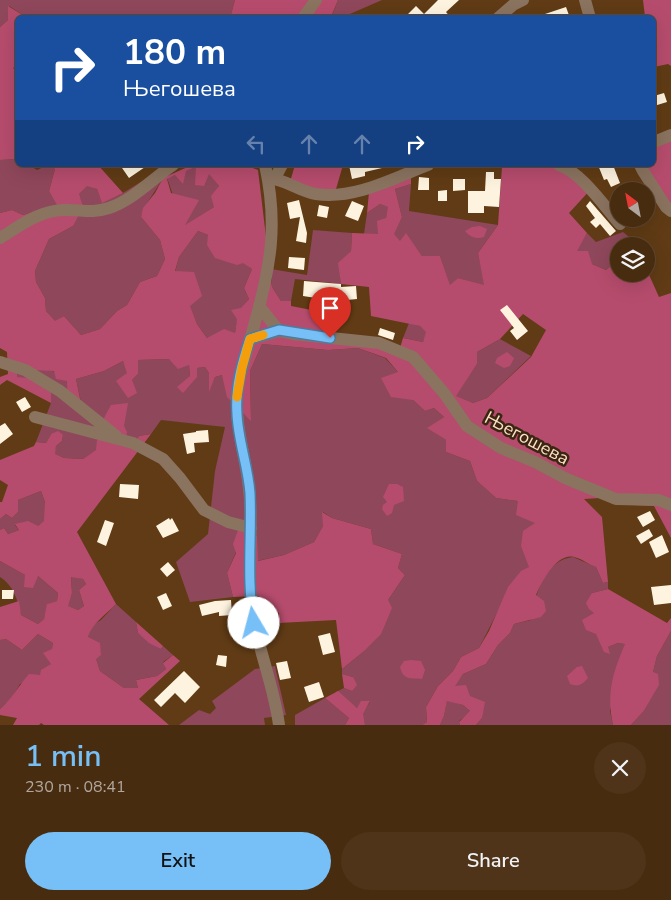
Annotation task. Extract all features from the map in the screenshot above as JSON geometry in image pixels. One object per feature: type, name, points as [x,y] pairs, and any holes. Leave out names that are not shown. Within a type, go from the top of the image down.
[{"type":"street","points":[[304,15],[316,0]]},
{"type":"street","points":[[501,15],[522,0]]},
{"type":"street","points":[[584,0],[589,15]]},
{"type":"street","points":[[656,141],[671,135]]},
{"type":"street","points":[[0,238],[38,215],[51,211],[91,212],[112,207],[129,198],[170,167]]},
{"type":"street","points":[[270,174],[298,189],[316,194],[338,194],[367,188],[423,167]]},
{"type":"street","points":[[564,167],[584,184],[610,213]]},
{"type":"street","points":[[641,167],[666,207],[671,211]]},
{"type":"street","points":[[270,174],[271,254],[239,379],[236,414],[247,470],[252,610],[279,725]]},
{"type":"street","points":[[259,306],[279,330]]},
{"type":"street","name":"Његошева","points":[[250,339],[279,330],[293,334],[379,343],[413,357],[444,393],[467,426],[501,448],[535,462],[567,480],[616,499],[659,500],[671,505]]},
{"type":"street","points":[[0,362],[25,370],[60,390],[119,439]]},
{"type":"street","points":[[35,417],[133,443],[163,459],[204,510],[228,522],[250,528]]},
{"type":"shaded area","points":[[0,0],[235,0],[231,15],[23,15],[9,6],[8,20],[0,27]]},
{"type":"shaded area","points":[[235,0],[338,0],[332,15],[231,15]]},
{"type":"shaded area","points":[[338,0],[382,0],[348,15],[332,15]]},
{"type":"shaded area","points":[[643,0],[671,0],[671,66],[668,64],[656,67],[656,15],[645,15]]},
{"type":"shaded area","points":[[8,6],[23,15],[15,15],[15,67],[13,68],[15,70],[15,159],[0,160],[0,27],[8,20]]},
{"type":"shaded area","points":[[671,132],[671,209],[655,188],[655,182],[651,182],[640,167],[656,167],[656,138]]},
{"type":"shaded area","points":[[15,159],[15,167],[32,167],[37,170],[44,167],[55,169],[49,191],[58,205],[23,215],[12,210],[0,213],[0,160]]},
{"type":"shaded area","points":[[52,167],[100,167],[123,193],[102,203],[97,189],[87,186],[79,194],[83,207],[73,226],[49,239],[35,271],[36,282],[45,298],[46,311],[55,321],[64,316],[81,335],[100,329],[117,311],[127,305],[140,282],[157,276],[165,259],[160,240],[141,217],[143,208],[155,193],[163,178],[188,167],[196,167],[250,167],[258,170],[272,287],[281,301],[291,301],[291,306],[322,312],[324,333],[400,348],[403,338],[423,342],[426,332],[420,326],[371,316],[369,287],[341,284],[338,263],[351,251],[352,233],[378,234],[377,221],[386,218],[388,207],[380,204],[367,213],[369,192],[411,176],[411,184],[395,189],[402,217],[394,234],[400,241],[406,233],[422,256],[440,256],[450,285],[458,278],[484,285],[478,253],[498,225],[502,167],[567,167],[592,188],[569,213],[587,233],[577,251],[588,251],[592,264],[606,270],[610,267],[610,282],[652,282],[659,297],[671,293],[671,538],[654,506],[613,504],[600,498],[584,499],[602,517],[608,582],[603,583],[596,567],[574,557],[561,559],[551,570],[536,595],[544,601],[546,611],[541,617],[514,624],[510,633],[498,645],[486,664],[463,674],[455,686],[466,685],[470,696],[485,702],[482,718],[476,725],[460,725],[459,722],[470,711],[463,705],[447,701],[440,725],[422,725],[427,722],[426,707],[438,686],[453,671],[461,657],[479,648],[489,631],[508,587],[521,571],[529,567],[521,546],[523,531],[535,523],[516,515],[518,501],[496,498],[477,481],[470,461],[446,452],[446,440],[427,428],[444,417],[434,408],[425,411],[413,400],[391,397],[381,378],[398,372],[386,358],[358,348],[328,350],[262,344],[250,371],[251,421],[227,397],[222,375],[215,377],[209,392],[209,373],[205,367],[197,368],[197,377],[183,393],[177,387],[190,376],[189,365],[178,369],[169,359],[138,360],[138,374],[132,380],[137,393],[128,398],[116,381],[127,373],[123,361],[104,371],[76,379],[81,403],[68,400],[67,381],[56,379],[54,371],[30,370],[17,367],[17,377],[29,378],[51,389],[51,403],[7,380],[0,385],[0,377],[8,374],[7,352],[0,348],[0,213],[12,210],[23,215],[57,205],[49,191],[55,169]],"holes":[[[196,167],[195,185],[204,186],[209,174],[219,186],[211,196],[214,207],[185,225],[199,200],[171,193],[167,179],[175,175],[183,184],[186,171]],[[198,231],[208,235],[207,245],[215,258],[237,265],[243,263],[252,269],[244,288],[249,299],[241,308],[231,310],[237,319],[235,333],[224,329],[207,338],[197,324],[190,306],[202,296],[194,272],[175,271],[179,257]],[[523,314],[546,330],[531,357],[487,398],[473,403],[456,396],[477,364],[477,352],[500,339]]]},
{"type":"shaded area","points":[[196,167],[209,173],[219,186],[214,207],[184,226],[167,178]]},
{"type":"shaded area","points":[[294,167],[342,167],[336,189],[317,192],[290,182]]},
{"type":"shaded area","points":[[152,175],[163,178],[141,217],[160,240],[165,259],[157,276],[140,282],[127,305],[117,311],[100,329],[81,335],[64,316],[55,322],[46,311],[45,298],[36,282],[35,271],[49,239],[73,226],[79,194],[87,185],[97,189],[102,202],[123,193]]},
{"type":"shaded area","points":[[411,184],[409,211],[498,225],[478,253],[485,286],[458,278],[450,286],[440,256],[422,256],[406,234],[400,242],[393,234],[402,217],[395,189]]},
{"type":"shaded area","points":[[380,204],[389,207],[378,234],[364,234],[367,213]]},
{"type":"shaded area","points":[[480,226],[487,229],[484,237],[474,237],[465,231],[472,227]]},
{"type":"shaded area","points":[[313,230],[352,233],[351,251],[339,263],[341,284],[295,279],[291,301],[281,301],[272,287],[271,269],[307,275]]},
{"type":"shaded area","points":[[198,231],[208,235],[252,269],[244,288],[249,299],[239,315],[235,333],[207,338],[197,324],[175,272],[179,257]]},
{"type":"shaded area","points":[[623,232],[629,237],[610,237],[610,267],[606,270],[592,264],[576,251],[587,233],[596,242]]},
{"type":"shaded area","points":[[409,323],[420,326],[427,332],[423,342],[403,338]]},
{"type":"shaded area","points":[[500,339],[531,356],[487,398],[473,403],[455,396],[477,364],[477,352]]},
{"type":"shaded area","points":[[262,344],[328,350],[358,348],[385,358],[398,372],[413,400],[425,411],[434,408],[444,417],[428,428],[446,440],[446,452],[470,461],[477,481],[496,498],[518,501],[536,523],[529,567],[498,611],[479,648],[461,657],[453,671],[438,686],[426,707],[427,722],[422,725],[365,725],[362,714],[370,702],[357,708],[336,692],[344,688],[352,691],[353,677],[342,674],[342,669],[363,652],[388,600],[405,575],[398,568],[402,554],[373,544],[371,529],[332,518],[323,512],[323,526],[314,542],[284,555],[257,561],[257,536],[236,552],[227,573],[233,597],[190,602],[176,562],[208,534],[215,471],[225,427],[161,420],[151,434],[139,436],[137,441],[97,450],[83,459],[64,458],[54,454],[56,446],[62,441],[63,435],[51,434],[46,443],[36,442],[51,403],[51,389],[17,377],[17,367],[57,372],[69,384],[81,402],[76,379],[104,371],[123,361],[132,380],[138,374],[138,360],[169,359],[189,365],[190,376],[183,393],[196,368],[205,367],[209,373],[209,390],[215,377],[222,375],[251,420],[250,371]]},
{"type":"shaded area","points":[[507,352],[514,358],[510,366],[504,368],[495,363],[497,358]]},
{"type":"shaded area","points":[[128,403],[124,426],[127,432],[126,437],[136,441],[139,436],[151,434],[77,532],[116,604],[96,623],[88,637],[100,643],[101,655],[96,659],[100,671],[124,688],[138,688],[136,680],[157,676],[166,669],[163,663],[173,655],[180,661],[139,699],[169,725],[44,725],[41,723],[39,725],[13,725],[17,718],[0,715],[0,709],[29,674],[40,675],[41,670],[51,664],[43,653],[52,649],[53,643],[38,634],[22,650],[6,639],[0,640],[0,607],[19,601],[21,615],[38,624],[44,619],[47,604],[57,601],[58,593],[38,576],[33,588],[24,587],[25,575],[0,561],[0,530],[4,528],[8,534],[19,530],[15,524],[28,521],[38,526],[44,521],[45,502],[41,491],[18,500],[18,512],[12,518],[6,514],[0,519],[0,502],[2,502],[8,485],[0,480],[0,460],[34,446],[36,442],[46,443],[51,434],[58,431],[63,435],[62,441],[56,446],[55,454],[64,458],[83,459],[96,450],[97,440],[109,440],[104,418],[111,405]],"holes":[[[71,577],[83,579],[86,584],[79,590],[84,606],[78,610],[68,606],[72,593]]]},
{"type":"shaded area","points":[[389,484],[397,484],[403,487],[404,501],[394,505],[392,513],[387,516],[382,509],[383,505],[387,502],[383,497]]},
{"type":"shaded area","points":[[41,491],[45,502],[45,521],[38,526],[15,525],[19,530],[8,534],[4,528],[0,530],[0,519],[6,514],[12,518],[18,512],[18,500]]},
{"type":"shaded area","points":[[322,512],[332,518],[371,529],[373,544],[402,554],[398,568],[405,575],[388,600],[392,608],[381,634],[342,669],[336,620],[278,623],[279,613],[264,607],[259,596],[233,597],[227,573],[236,553],[233,544],[238,530],[257,536],[258,561],[284,555],[314,542],[323,526]]},
{"type":"shaded area","points":[[573,557],[596,567],[603,583],[608,582],[608,589],[592,593],[596,634],[608,647],[618,643],[626,644],[610,711],[613,725],[476,725],[482,718],[470,696],[454,686],[463,674],[486,664],[498,645],[510,633],[514,624],[531,620],[538,590],[548,572],[563,560]]},
{"type":"shaded area","points":[[0,561],[25,575],[38,576],[58,593],[57,601],[48,604],[44,619],[38,624],[21,615],[14,593],[5,580],[0,577]]},
{"type":"shaded area","points":[[71,576],[83,579],[86,584],[79,590],[84,606],[78,610],[67,606],[72,593]]},
{"type":"shaded area","points":[[608,589],[667,623],[671,618],[671,631],[657,656],[653,672],[658,674],[659,685],[643,712],[631,725],[613,725],[610,703],[614,673],[625,644],[618,643],[608,647],[610,654],[604,652],[596,634],[586,630],[582,620],[594,613],[586,603],[592,593]]},
{"type":"shaded area","points":[[116,604],[136,622],[138,633],[161,649],[163,646],[173,655],[163,662],[166,669],[157,676],[136,680],[138,688],[124,688],[100,671],[88,637],[91,626],[101,620]]},
{"type":"shaded area","points":[[136,622],[163,646],[161,649],[149,643],[138,633]]},
{"type":"shaded area","points":[[671,631],[671,725],[631,725],[643,712],[657,656]]},
{"type":"shaded area","points":[[38,634],[53,643],[51,664],[40,675],[20,684],[12,698],[0,709],[0,640],[6,639],[22,650]]},
{"type":"shaded area","points":[[404,661],[421,661],[425,670],[422,679],[408,678],[401,671],[400,667]]},
{"type":"shaded area","points":[[275,666],[286,715],[264,718],[265,725],[179,725],[199,710],[210,714],[216,708],[212,701],[255,669]]},
{"type":"shaded area","points":[[582,666],[588,678],[580,685],[570,684],[567,676],[577,667]]},
{"type":"shaded area","points":[[342,674],[353,677],[357,685],[352,691],[344,688]]},
{"type":"shaded area","points":[[338,691],[357,708],[361,701],[370,701],[363,714],[365,725],[345,725],[349,718],[325,698]]},
{"type":"shaded area","points":[[325,698],[349,718],[345,725],[295,725],[295,715]]},
{"type":"shaded area","points":[[447,700],[463,705],[471,712],[459,721],[460,725],[440,725]]},
{"type":"building","points":[[438,0],[459,0],[446,12],[448,15],[407,15],[416,6],[424,14]]},
{"type":"building","points":[[566,7],[569,15],[542,15]]},
{"type":"building","points":[[664,93],[667,102],[656,105],[656,95]]},
{"type":"building","points":[[121,167],[145,167],[129,178]]},
{"type":"building","points":[[349,167],[382,167],[365,172],[365,176],[352,179]]},
{"type":"building","points":[[599,167],[614,167],[620,182],[610,182],[610,185],[607,179],[604,180]]},
{"type":"building","points":[[486,172],[494,172],[494,179],[501,179],[499,207],[484,206],[484,213],[468,213],[468,191],[485,191]]},
{"type":"building","points":[[419,177],[429,178],[429,190],[418,190]]},
{"type":"building","points":[[453,179],[465,179],[465,190],[453,191]]},
{"type":"building","points":[[447,190],[447,201],[438,201],[438,191]]},
{"type":"building","points":[[299,200],[307,233],[306,243],[296,241],[300,217],[290,219],[287,203]]},
{"type":"building","points":[[352,201],[364,206],[358,221],[345,216]]},
{"type":"building","points":[[590,201],[610,224],[610,228],[613,228],[616,231],[610,236],[600,224],[596,228],[590,222],[595,218],[586,206]]},
{"type":"building","points":[[319,205],[329,207],[327,218],[317,216]]},
{"type":"building","points":[[289,257],[305,258],[304,270],[288,268]]},
{"type":"building","points":[[304,281],[341,284],[341,287],[356,286],[357,299],[347,300],[347,297],[317,296],[316,298],[303,296]]},
{"type":"building","points":[[507,305],[528,331],[517,340],[510,331],[514,328],[500,310]]},
{"type":"building","points":[[380,328],[395,333],[393,340],[378,335]]},
{"type":"building","points":[[25,397],[31,407],[22,412],[16,402]]},
{"type":"building","points":[[5,423],[13,434],[0,444],[0,426]]},
{"type":"building","points":[[208,430],[209,442],[194,443],[195,452],[187,454],[183,434]]},
{"type":"building","points":[[120,484],[139,485],[138,499],[119,497]]},
{"type":"building","points":[[650,511],[655,520],[643,527],[637,517]]},
{"type":"building","points":[[169,518],[170,520],[172,518],[179,531],[163,538],[156,526]]},
{"type":"building","points":[[105,520],[114,523],[106,546],[97,542]]},
{"type":"building","points":[[649,529],[653,536],[641,544],[636,536]]},
{"type":"building","points":[[662,535],[669,552],[656,558],[649,542]]},
{"type":"building","points":[[168,562],[175,570],[167,577],[160,569]]},
{"type":"building","points":[[671,585],[671,603],[654,605],[651,587]]},
{"type":"building","points":[[2,590],[14,590],[13,599],[2,599]]},
{"type":"building","points":[[166,593],[172,606],[163,610],[157,597]]},
{"type":"building","points":[[231,600],[232,615],[219,616],[219,612],[202,616],[199,605]]},
{"type":"building","points":[[330,633],[335,652],[323,655],[318,636]]},
{"type":"building","points":[[218,655],[227,656],[226,667],[216,665]]},
{"type":"building","points":[[287,661],[291,678],[280,680],[276,663]]},
{"type":"building","points":[[184,671],[200,687],[185,703],[175,693],[161,707],[154,700]]},
{"type":"building","points":[[319,682],[324,697],[309,702],[304,687]]},
{"type":"slow traffic","points":[[237,397],[244,356],[250,339],[263,335]]},
{"type":"route","points":[[254,623],[250,588],[250,494],[236,414],[239,379],[244,356],[250,339],[279,330],[293,334],[330,338]]}]
